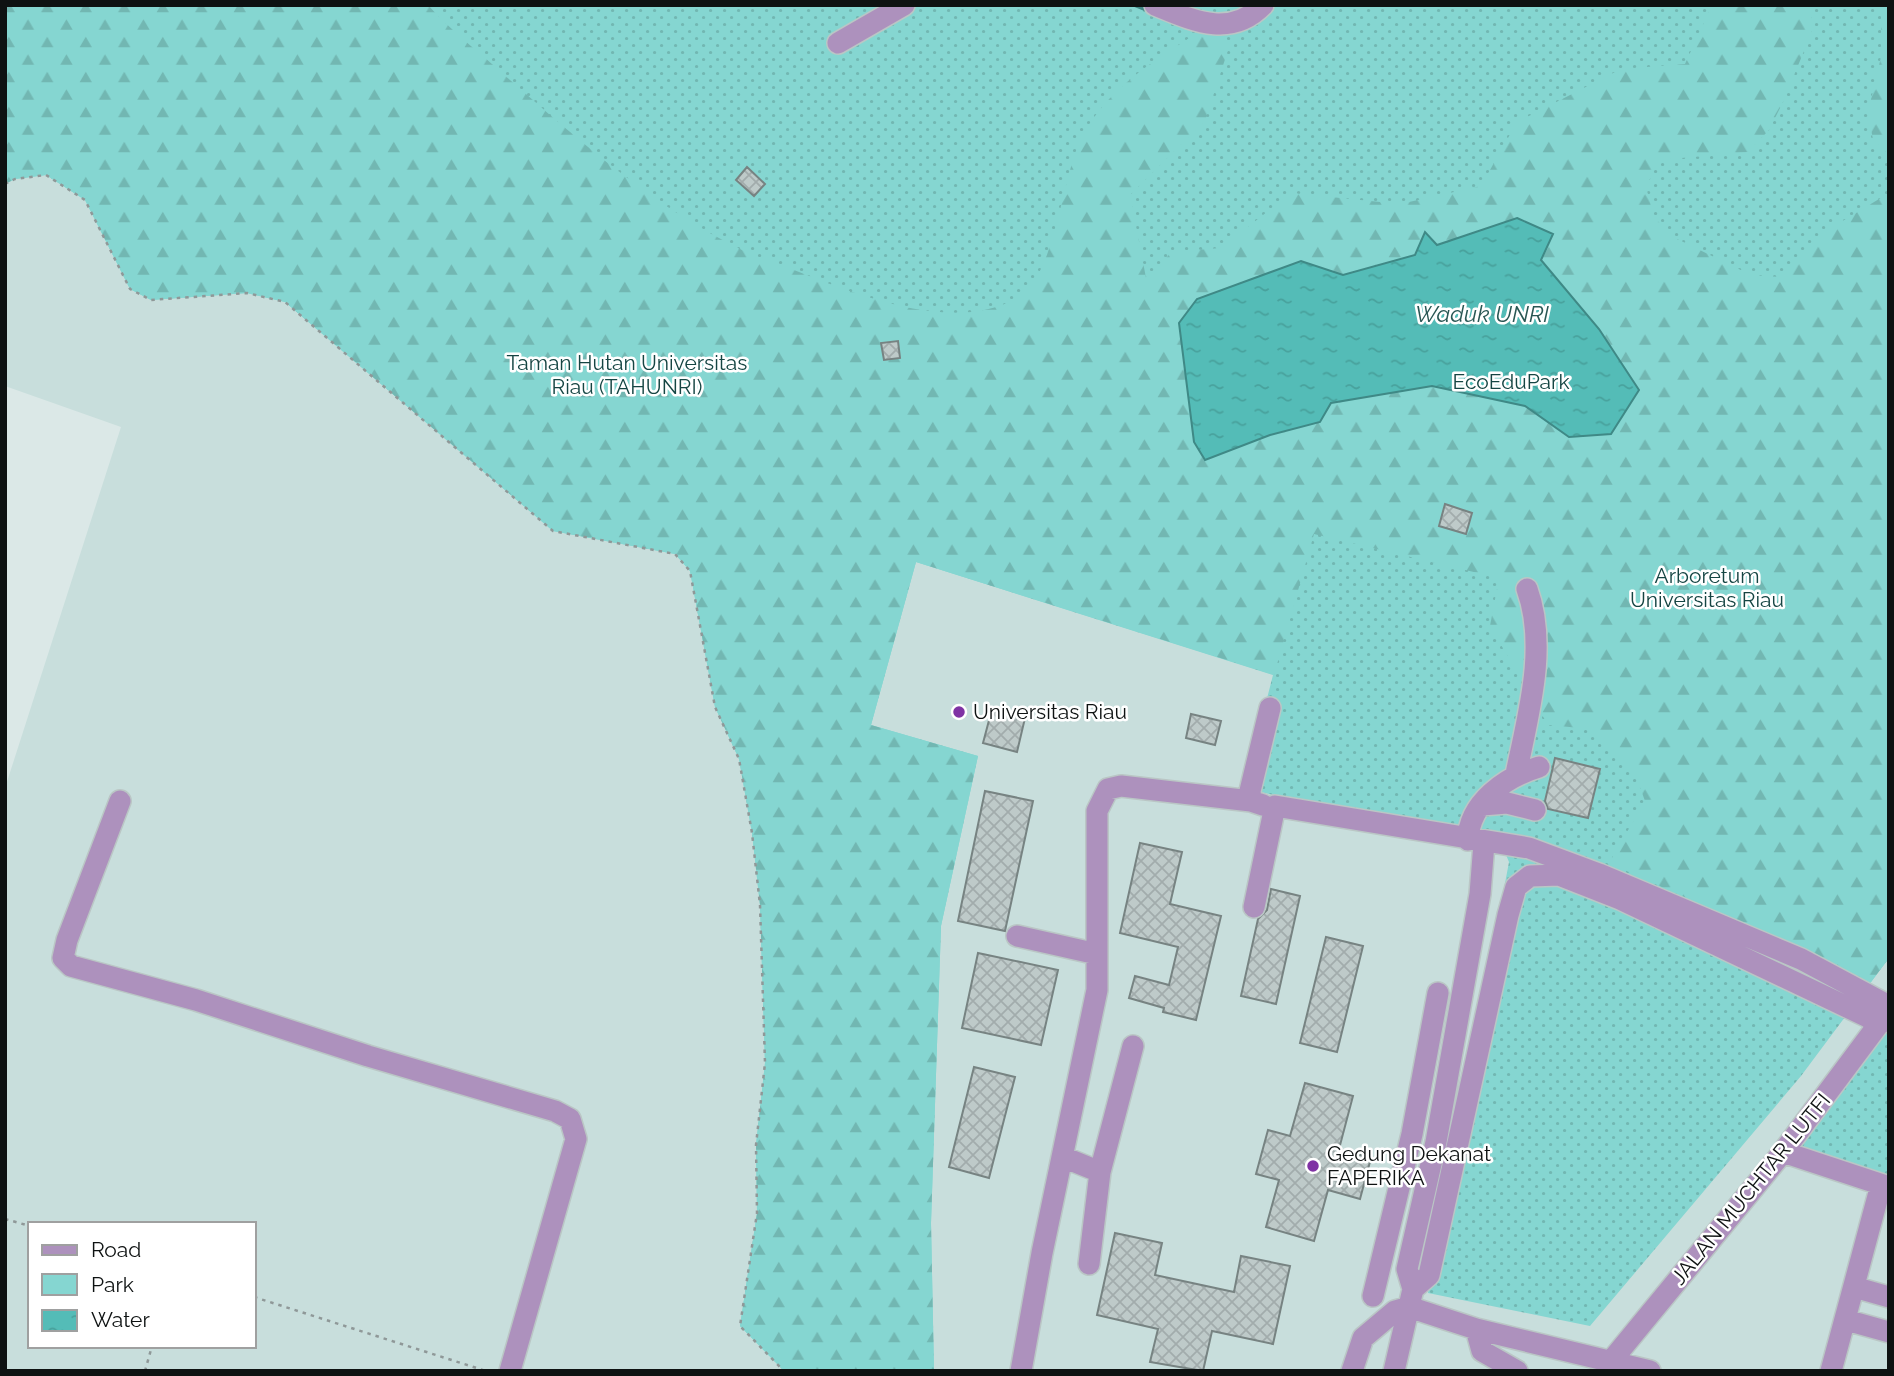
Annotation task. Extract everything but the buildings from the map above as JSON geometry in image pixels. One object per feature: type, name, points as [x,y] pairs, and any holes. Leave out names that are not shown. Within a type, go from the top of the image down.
[{"type":"street","points":[[838,43],[904,5]]},
{"type":"street","points":[[1155,5],[1194,21],[1218,25],[1251,18],[1263,5]]},
{"type":"street","points":[[1516,774],[1531,701],[1536,634],[1535,610],[1527,589]]},
{"type":"street","points":[[1251,801],[1251,782],[1270,708]]},
{"type":"street","points":[[1394,1371],[1411,1298],[1407,1269],[1436,1142],[1480,894],[1476,842],[1469,827],[1494,790],[1516,774],[1539,767]]},
{"type":"street","points":[[1021,1371],[1097,990],[1097,811],[1108,789],[1121,786],[1251,801],[1476,842],[1529,848],[1599,874],[1801,959],[1885,1016]]},
{"type":"street","points":[[120,801],[67,940],[63,958],[71,966],[196,1000],[368,1056],[555,1111],[570,1119],[576,1139],[510,1371]]},
{"type":"street","points":[[1482,805],[1507,803],[1535,810]]},
{"type":"street","points":[[1254,907],[1275,806]]},
{"type":"street","points":[[1352,1371],[1363,1338],[1411,1298],[1429,1275],[1508,915],[1516,887],[1530,876],[1559,874],[1620,899],[1868,1017],[1885,1016]]},
{"type":"street","points":[[1017,936],[1097,954]]},
{"type":"street","points":[[1373,1296],[1412,1134],[1438,993]]},
{"type":"street","name":"JALAN MUCHTAR LUTFI","points":[[1609,1365],[1783,1152],[1885,1016]]},
{"type":"street","points":[[1089,1264],[1100,1172],[1133,1046]]},
{"type":"street","points":[[1412,1134],[1436,1142]]},
{"type":"street","points":[[1783,1152],[1885,1186],[1830,1371]]},
{"type":"street","points":[[1063,1157],[1100,1172]]},
{"type":"street","points":[[1397,1203],[1420,1209]]},
{"type":"street","points":[[1854,1287],[1889,1297]]},
{"type":"street","points":[[1411,1298],[1476,1329],[1609,1365],[1650,1371]]},
{"type":"street","points":[[1846,1320],[1889,1332]]},
{"type":"street","points":[[1476,1329],[1482,1351],[1517,1371]]},
{"type":"path","points":[[5,184],[15,179],[46,175],[85,200],[130,289],[151,300],[247,293],[285,302],[553,531],[676,554],[690,571],[715,707],[739,759],[752,833],[760,905],[765,1063],[756,1145],[757,1213],[740,1326],[784,1371]]},
{"type":"path","points":[[5,1219],[28,1225]]},
{"type":"path","points":[[256,1298],[486,1371]]},
{"type":"path","points":[[145,1371],[151,1348]]},
{"type":"shaded area","name":"Universitas Riau","points":[[5,5],[1889,5],[1889,1371],[5,1371],[5,788],[121,427],[5,386]]},
{"type":"green space","name":"EcoEduPark","points":[[5,5],[1889,5],[1889,958],[1801,1076],[1590,1326],[1428,1293],[1509,862],[1504,850],[1244,788],[1273,675],[916,562],[871,725],[978,756],[941,926],[931,1223],[934,1371],[784,1371],[740,1326],[757,1213],[756,1145],[765,1063],[760,905],[752,833],[739,759],[715,707],[690,571],[675,554],[553,531],[285,302],[247,293],[151,300],[130,289],[85,200],[46,175],[15,179],[5,184]]},
{"type":"green space","name":"Taman Hutan Universitas Riau (TAHUNRI)","points":[[5,5],[428,5],[455,32],[615,169],[708,232],[753,255],[877,300],[908,308],[969,312],[997,307],[1022,294],[1034,281],[1051,242],[1076,151],[1084,133],[1109,99],[1141,71],[1211,24],[1229,47],[1205,121],[1130,195],[1147,283],[1171,252],[1221,248],[1291,193],[1400,204],[1481,186],[1517,122],[1621,69],[1685,64],[1712,5],[1811,5],[1811,34],[1769,130],[1748,152],[1659,160],[1646,187],[1654,217],[1673,237],[1751,275],[1780,277],[1821,234],[1889,193],[1889,958],[1871,982],[1609,863],[1645,801],[1634,771],[1591,729],[1548,725],[1490,626],[1499,578],[1314,534],[1274,675],[916,562],[871,725],[978,756],[941,926],[931,1223],[934,1371],[784,1371],[740,1326],[757,1213],[756,1145],[765,1063],[760,905],[752,833],[739,759],[715,707],[690,571],[675,554],[553,531],[285,302],[247,293],[151,300],[130,289],[85,200],[46,175],[15,179],[5,184]],"holes":[[[1517,218],[1541,260],[1599,329],[1639,391],[1569,437],[1525,406],[1432,386],[1331,404],[1320,422],[1270,435],[1301,261],[1343,275],[1415,255]]]},
{"type":"green space","points":[[1881,5],[1889,5],[1889,155],[1873,140],[1868,112],[1881,57]]},
{"type":"green space","points":[[1889,1030],[1889,1186],[1806,1159],[1800,1140]]},
{"type":"water","name":"Waduk UNRI","points":[[1517,218],[1553,234],[1541,260],[1599,329],[1639,390],[1611,434],[1569,437],[1525,406],[1432,386],[1331,403],[1320,422],[1270,435],[1205,460],[1194,442],[1179,323],[1197,299],[1301,261],[1343,275],[1415,255],[1425,232],[1437,245]]},
{"type":"waterway","points":[[1136,5],[1151,11]]},
{"type":"place","name":"Universitas Riau","points":[[959,712]]},
{"type":"place","name":"Gedung Dekanat FAPERIKA","points":[[1313,1166]]},
{"type":"park label","name":"Arboretum Universitas Riau","points":[[1707,588]]}]
